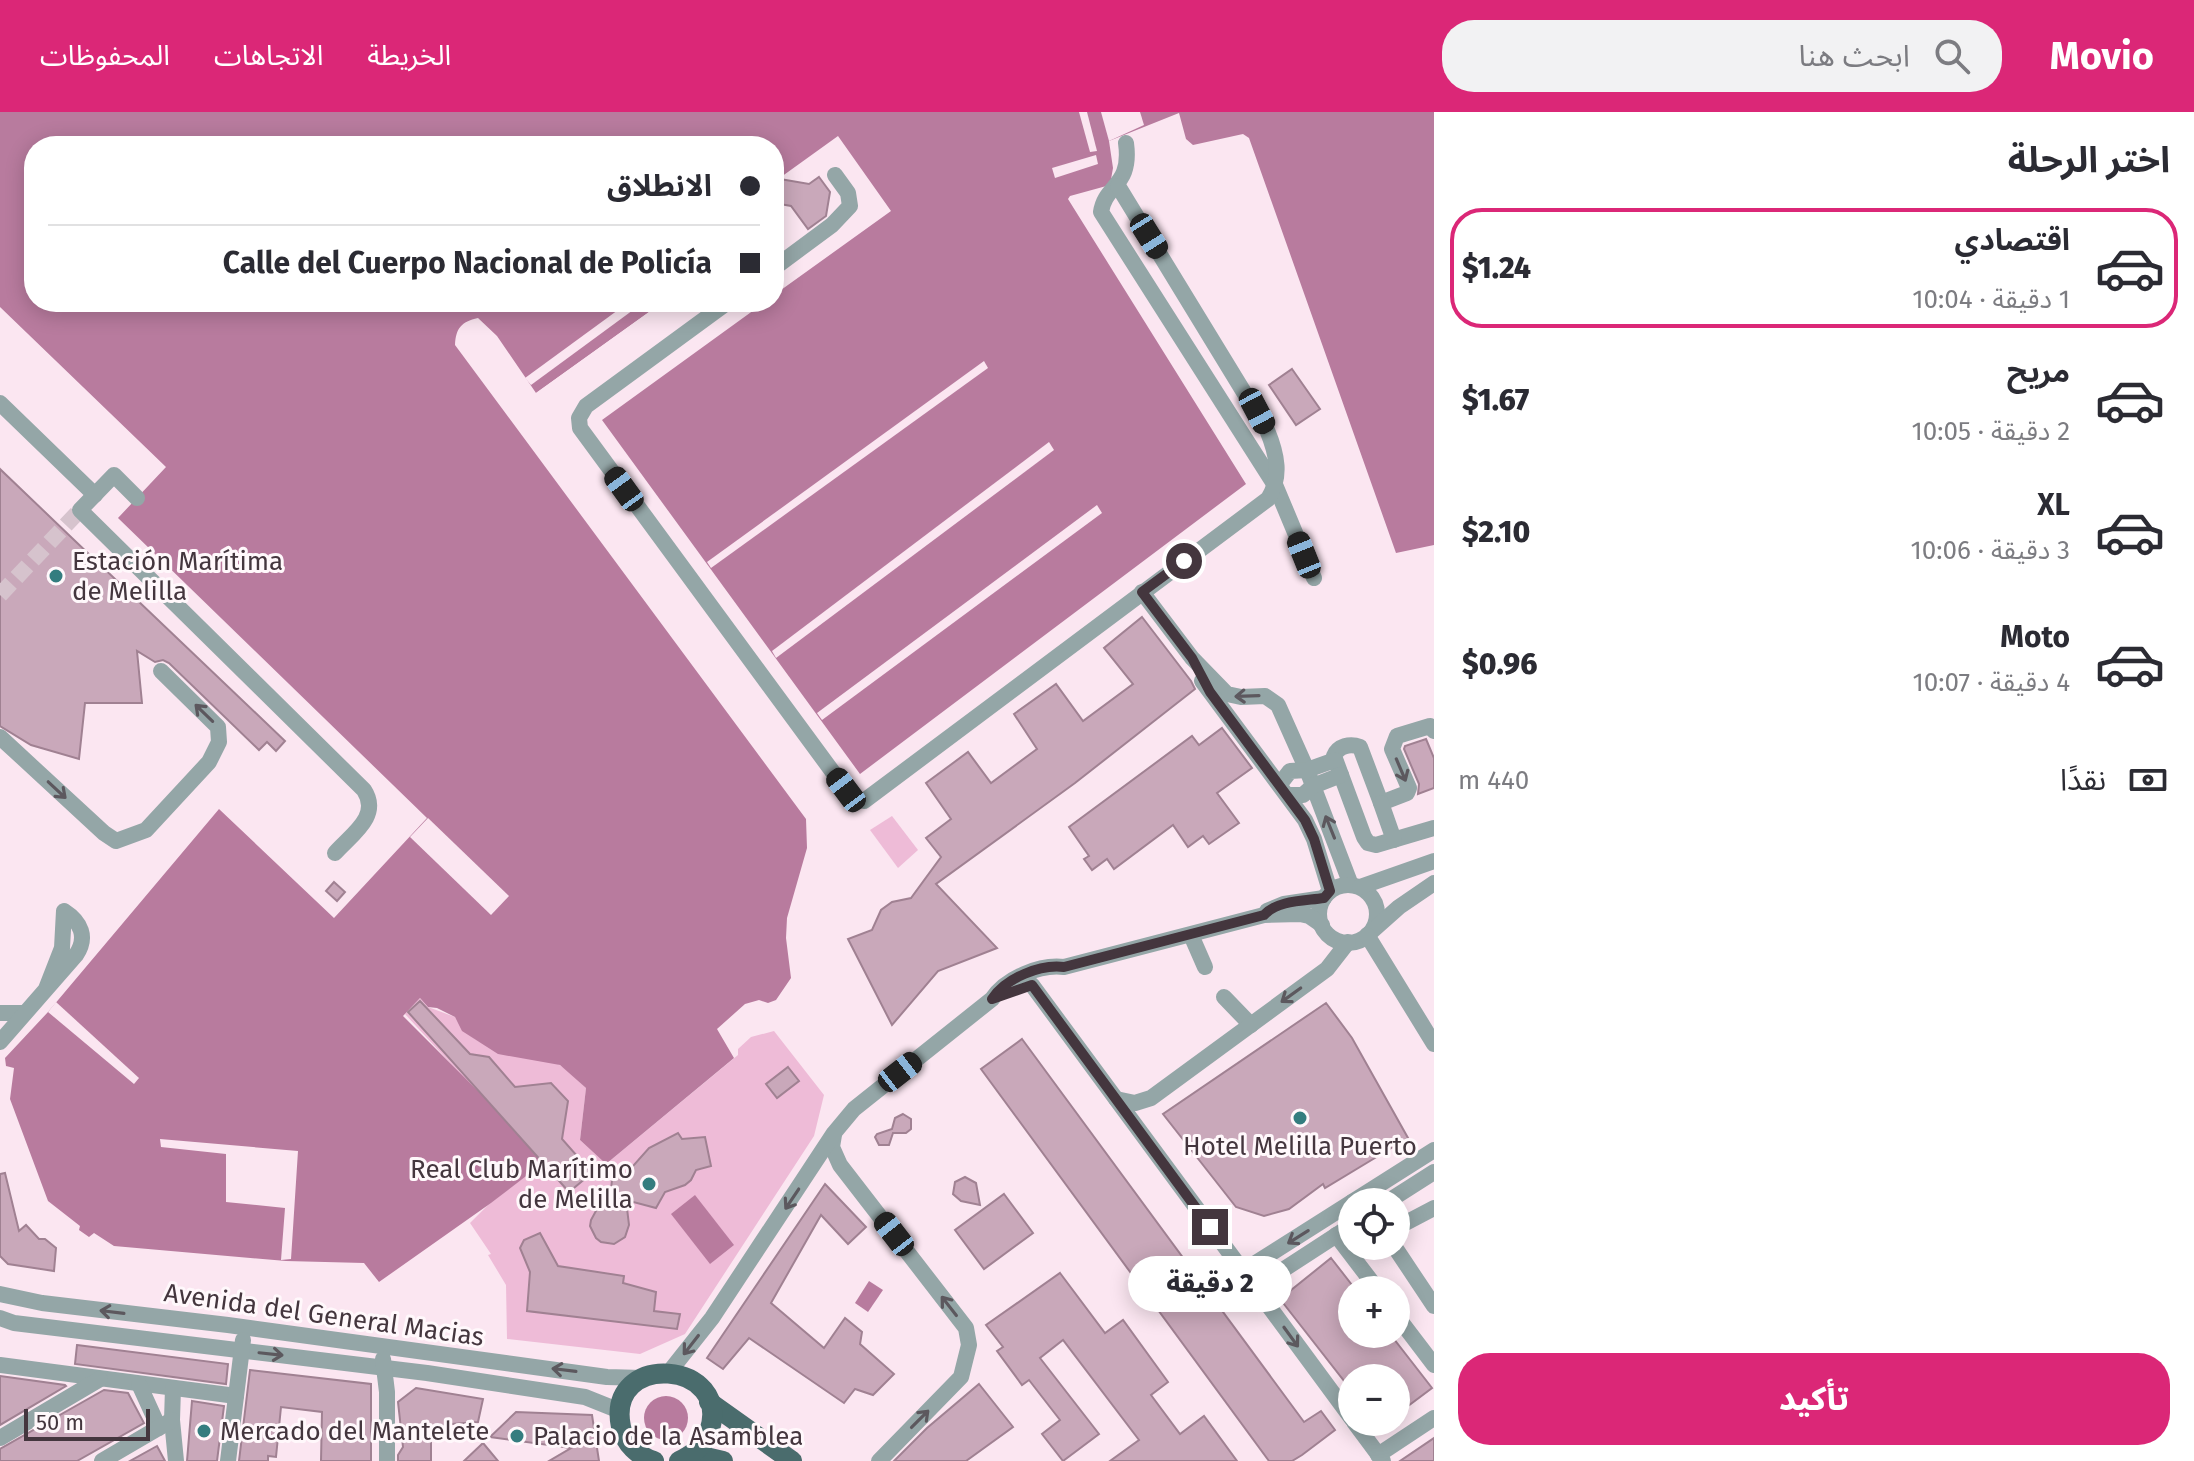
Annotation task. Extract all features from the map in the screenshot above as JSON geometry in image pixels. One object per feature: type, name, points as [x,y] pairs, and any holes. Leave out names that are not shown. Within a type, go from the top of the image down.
[{"type":"main road","points":[[654,1461],[637,1453],[629,1453],[620,1411],[624,1398],[642,1378],[670,1371],[694,1381],[709,1402],[792,1461]]},
{"type":"main road","points":[[683,1459],[703,1443],[710,1430],[712,1416],[709,1402]]},
{"type":"main road","points":[[683,1459],[723,1461]]},
{"type":"street","points":[[1126,143],[1127,166],[1118,186],[1102,204],[1101,212],[1276,487],[1314,578]]},
{"type":"street","points":[[784,261],[832,225],[850,206],[848,193],[835,175]]},
{"type":"street","points":[[714,312],[586,406],[579,418],[580,428],[853,799],[864,801],[1268,499],[1276,487],[1275,449],[1257,411],[1118,186]]},
{"type":"street","points":[[0,403],[95,495]]},
{"type":"street","points":[[137,498],[114,475],[80,510],[364,790],[371,801],[370,813],[335,853]]},
{"type":"street","points":[[1142,592],[1192,658],[1227,694],[1265,696],[1278,705],[1356,886],[1373,899],[1375,924],[1369,934]]},
{"type":"street","points":[[1192,658],[1205,685],[1284,790],[1314,839],[1327,894],[1319,916],[1322,925]]},
{"type":"street","points":[[0,737],[104,833],[116,841],[132,837],[146,830],[209,762],[219,742],[218,727],[161,671]]},
{"type":"street","points":[[1381,803],[1407,793],[1409,788],[1392,749],[1397,736],[1430,726],[1434,731]]},
{"type":"street","points":[[1394,840],[1360,747],[1351,744],[1338,749],[1334,756],[1368,843],[1376,845],[1394,840],[1434,828]]},
{"type":"street","points":[[1284,790],[1290,771],[1298,768],[1310,778]]},
{"type":"street","points":[[1284,790],[1303,795],[1310,778],[1338,768]]},
{"type":"street","points":[[1264,915],[1268,910],[1284,904],[1356,886],[1434,861]]},
{"type":"street","points":[[1116,1099],[1135,1103],[1151,1098],[1327,969],[1348,942],[1369,934],[1399,907],[1434,883]]},
{"type":"street","points":[[0,1042],[81,947],[84,937],[80,927],[74,917],[64,911]]},
{"type":"street","points":[[670,1371],[712,1318],[834,1133],[854,1109],[992,999],[1002,987],[1046,968],[1064,967],[1264,915],[1309,916],[1322,925],[1332,938],[1348,942]]},
{"type":"street","points":[[1369,934],[1434,1044]]},
{"type":"street","points":[[1191,935],[1205,967]]},
{"type":"street","points":[[992,999],[1055,975],[1064,967]]},
{"type":"street","points":[[1032,985],[1338,1401]]},
{"type":"street","points":[[1224,997],[1251,1025]]},
{"type":"street","points":[[0,1013],[24,1013]]},
{"type":"street","points":[[1145,1138],[1146,1113],[1151,1098]]},
{"type":"street","points":[[834,1133],[833,1154],[966,1328],[969,1345],[961,1377],[879,1461]]},
{"type":"street","points":[[1374,1188],[1434,1150]]},
{"type":"street","points":[[1409,1188],[1434,1172]]},
{"type":"street","points":[[1410,1221],[1434,1208]]},
{"type":"street","points":[[1243,1271],[1338,1211]]},
{"type":"street","points":[[1255,1288],[1336,1235],[1367,1276]]},
{"type":"street","points":[[1403,1260],[1434,1306]]},
{"type":"street","name":"Avenida del General Macias","points":[[0,1294],[42,1303],[607,1377],[642,1378]]},
{"type":"street","name":"Avenida del General Macias","points":[[0,1318],[14,1323],[383,1366],[585,1397],[620,1411]]},
{"type":"street","points":[[228,1461],[245,1328]]},
{"type":"street","points":[[1410,1333],[1434,1365]]},
{"type":"street","points":[[382,1347],[387,1392],[387,1461]]},
{"type":"street","points":[[0,1365],[236,1396]]},
{"type":"street","points":[[0,1438],[100,1379]]},
{"type":"street","points":[[139,1384],[166,1424],[176,1461]]},
{"type":"street","points":[[102,1461],[166,1424],[173,1388]]},
{"type":"street","points":[[1364,1436],[1380,1458],[1434,1418]]},
{"type":"shaded area","points":[[0,112],[1434,112],[1434,545],[1396,553],[1249,138],[1243,134],[1193,145],[1186,139],[1179,113],[1109,141],[1113,168],[1110,185],[1068,199],[1246,484],[860,774],[602,420],[751,312],[784,312],[784,288],[891,211],[838,136],[784,175],[784,136],[24,136],[24,312],[649,312],[536,393],[497,336],[478,318],[460,327],[455,345],[806,819],[807,848],[787,918],[791,978],[776,1000],[745,1004],[717,1029],[734,1058],[606,1164],[580,1140],[586,1088],[560,1065],[498,1054],[462,1031],[455,1017],[428,1007],[420,998],[403,1016],[498,1111],[543,1163],[379,1282],[364,1263],[286,1261],[114,1246],[94,1233],[89,1237],[48,1201],[10,1099],[14,1068],[6,1066],[5,1058],[48,1012],[219,809],[334,918],[427,818],[118,518],[166,467],[0,307]]},
{"type":"shaded area","points":[[892,816],[918,850],[898,868],[870,830]]},
{"type":"shaded area","name":"Real Club Marítimo de Melilla","points":[[420,998],[428,1007],[455,1017],[473,1038],[499,1049],[556,1063],[572,1074],[586,1088],[580,1140],[606,1164],[738,1055],[738,1049],[751,1037],[774,1031],[824,1095],[814,1136],[685,1334],[640,1354],[507,1339],[506,1285],[488,1255],[491,1254],[470,1223],[542,1163],[405,1014]]},
{"type":"shaded area","points":[[695,1195],[734,1245],[710,1264],[671,1214]]},
{"type":"shaded area","points":[[869,1281],[883,1290],[868,1312],[855,1303]]},
{"type":"shaded area","points":[[666,1396],[682,1402],[688,1418],[682,1434],[666,1440],[650,1434],[644,1418],[650,1402]]},
{"type":"pier","points":[[1079,112],[1087,112],[1097,151],[1090,152]]},
{"type":"pier","points":[[1101,112],[1140,112],[1144,125],[1109,141]]},
{"type":"pier","points":[[1096,155],[1098,164],[1055,178],[1052,168]]},
{"type":"pier","points":[[615,312],[630,312],[531,385],[525,378]]},
{"type":"pier","points":[[649,312],[653,312],[539,396],[536,393]]},
{"type":"pier","points":[[984,361],[988,368],[711,568],[707,562]]},
{"type":"pier","points":[[1049,442],[1054,450],[776,658],[772,651]]},
{"type":"pier","points":[[1097,505],[1102,513],[822,720],[817,713]]},
{"type":"pier","points":[[428,818],[509,896],[491,915],[410,837]]},
{"type":"pier","points":[[56,1002],[139,1078],[134,1084],[48,1012]]},
{"type":"pier","points":[[160,1139],[298,1151],[291,1259],[281,1260],[285,1208],[226,1202],[226,1154],[161,1147]]},
{"type":"building","points":[[819,177],[830,192],[826,216],[808,229],[791,206],[784,205],[784,180],[809,184]]},
{"type":"building","points":[[1292,369],[1320,409],[1296,425],[1269,385]]},
{"type":"building","name":"Estación Marítima de Melilla","points":[[0,469],[285,741],[276,751],[267,742],[259,750],[169,663],[163,660],[155,662],[137,651],[142,703],[85,703],[79,759],[31,745],[0,726]]},
{"type":"building","points":[[1142,617],[1195,689],[1075,783],[936,884],[997,948],[938,971],[892,1025],[848,939],[872,930],[881,910],[892,902],[911,898],[941,857],[926,838],[951,819],[926,783],[968,752],[991,783],[1037,749],[1014,714],[1056,684],[1083,721],[1133,684],[1104,648]]},
{"type":"building","points":[[1222,728],[1252,768],[1217,793],[1239,823],[1209,844],[1203,836],[1188,847],[1173,825],[1114,869],[1107,859],[1092,870],[1084,859],[1089,856],[1069,827],[1192,736],[1199,745]]},
{"type":"building","points":[[1426,739],[1434,758],[1434,788],[1418,794],[1419,784],[1404,749]]},
{"type":"building","points":[[334,882],[345,892],[337,901],[326,891]]},
{"type":"building","points":[[420,1001],[470,1054],[489,1057],[515,1087],[551,1083],[568,1101],[562,1139],[592,1173],[569,1192],[408,1012]]},
{"type":"building","points":[[1326,1003],[1352,1038],[1408,1138],[1325,1188],[1323,1184],[1289,1209],[1264,1216],[1236,1207],[1163,1114]]},
{"type":"building","points":[[1022,1039],[1304,1422],[1321,1411],[1335,1430],[1302,1455],[1292,1461],[1269,1461],[981,1069]]},
{"type":"building","points":[[788,1067],[799,1081],[777,1098],[766,1084]]},
{"type":"building","points":[[903,1114],[911,1119],[911,1129],[906,1133],[893,1133],[889,1145],[879,1145],[875,1137],[877,1134],[892,1129],[895,1118]]},
{"type":"building","points":[[678,1133],[682,1139],[705,1137],[711,1166],[696,1170],[685,1185],[665,1192],[656,1208],[626,1200],[629,1225],[625,1237],[614,1244],[601,1242],[590,1226],[591,1220],[597,1209],[610,1202],[612,1179],[626,1174],[649,1148]]},
{"type":"building","points":[[5,1173],[19,1231],[26,1225],[39,1239],[45,1239],[56,1248],[54,1271],[8,1264],[0,1256],[0,1174]]},
{"type":"building","points":[[965,1177],[976,1183],[980,1205],[961,1201],[953,1194],[955,1182]]},
{"type":"building","points":[[825,1184],[866,1227],[848,1244],[821,1215],[771,1303],[824,1348],[845,1318],[862,1332],[860,1344],[894,1374],[873,1395],[855,1389],[844,1403],[749,1338],[723,1369],[707,1358]]},
{"type":"building","points":[[1004,1194],[1033,1233],[984,1269],[955,1230]]},
{"type":"building","points":[[540,1233],[558,1266],[624,1276],[623,1283],[656,1292],[654,1311],[680,1314],[677,1329],[527,1311],[530,1272],[520,1248],[524,1240]]},
{"type":"building","points":[[1331,1258],[1345,1276],[1338,1276],[1338,1348],[1401,1348],[1432,1388],[1410,1404],[1410,1364],[1338,1364],[1338,1373],[1280,1299]]},
{"type":"building","points":[[1060,1273],[1105,1333],[1123,1320],[1168,1382],[1151,1395],[1180,1434],[1204,1416],[1237,1461],[1110,1461],[1139,1440],[1063,1340],[1040,1358],[1099,1434],[1063,1461],[1042,1434],[1060,1420],[1029,1380],[1022,1385],[997,1351],[1003,1347],[986,1325]]},
{"type":"building","points":[[77,1345],[228,1364],[226,1384],[75,1364]]},
{"type":"building","points":[[250,1370],[371,1384],[371,1461],[321,1461],[322,1412],[281,1407],[276,1457],[268,1456],[268,1461],[239,1461]]},
{"type":"building","points":[[0,1376],[65,1385],[66,1386],[0,1425]]},
{"type":"building","points":[[979,1384],[1013,1427],[966,1461],[894,1461],[927,1428]]},
{"type":"building","points":[[416,1388],[483,1399],[478,1422],[452,1424],[431,1440],[431,1461],[398,1461],[403,1447],[398,1402]]},
{"type":"building","points":[[104,1390],[128,1393],[144,1423],[77,1461],[0,1461],[0,1449]]},
{"type":"building","name":"Mercado del Mantelete","points":[[192,1401],[224,1406],[217,1461],[187,1461]]},
{"type":"building","name":"Palacio de la Asamblea","points":[[516,1412],[592,1415],[599,1461],[549,1461],[571,1448],[490,1437]]},
{"type":"building","points":[[1434,1438],[1434,1461],[1400,1461]]},
{"type":"building","name":"Palacio de la Asamblea","points":[[483,1443],[498,1461],[464,1461]]},
{"type":"building","points":[[157,1446],[165,1461],[130,1461]]},
{"type":"tunnel","points":[[0,595],[80,510]]},
{"type":"place","name":"Estación Marítima de Melilla","points":[[56,576]]},
{"type":"place","name":"Hotel Melilla Puerto","points":[[1300,1118]]},
{"type":"place","name":"Real Club Marítimo de Melilla","points":[[649,1184]]},
{"type":"place","name":"Mercado del Mantelete","points":[[204,1431]]},
{"type":"place","name":"Palacio de la Asamblea","points":[[517,1436]]},
{"type":"route","points":[[1184,561],[1142,592],[1192,658],[1210,692],[1305,820],[1330,891],[1324,898],[1276,906],[1264,915],[1191,935],[1032,972],[1002,987],[992,999],[1032,985],[1210,1227]]}]
